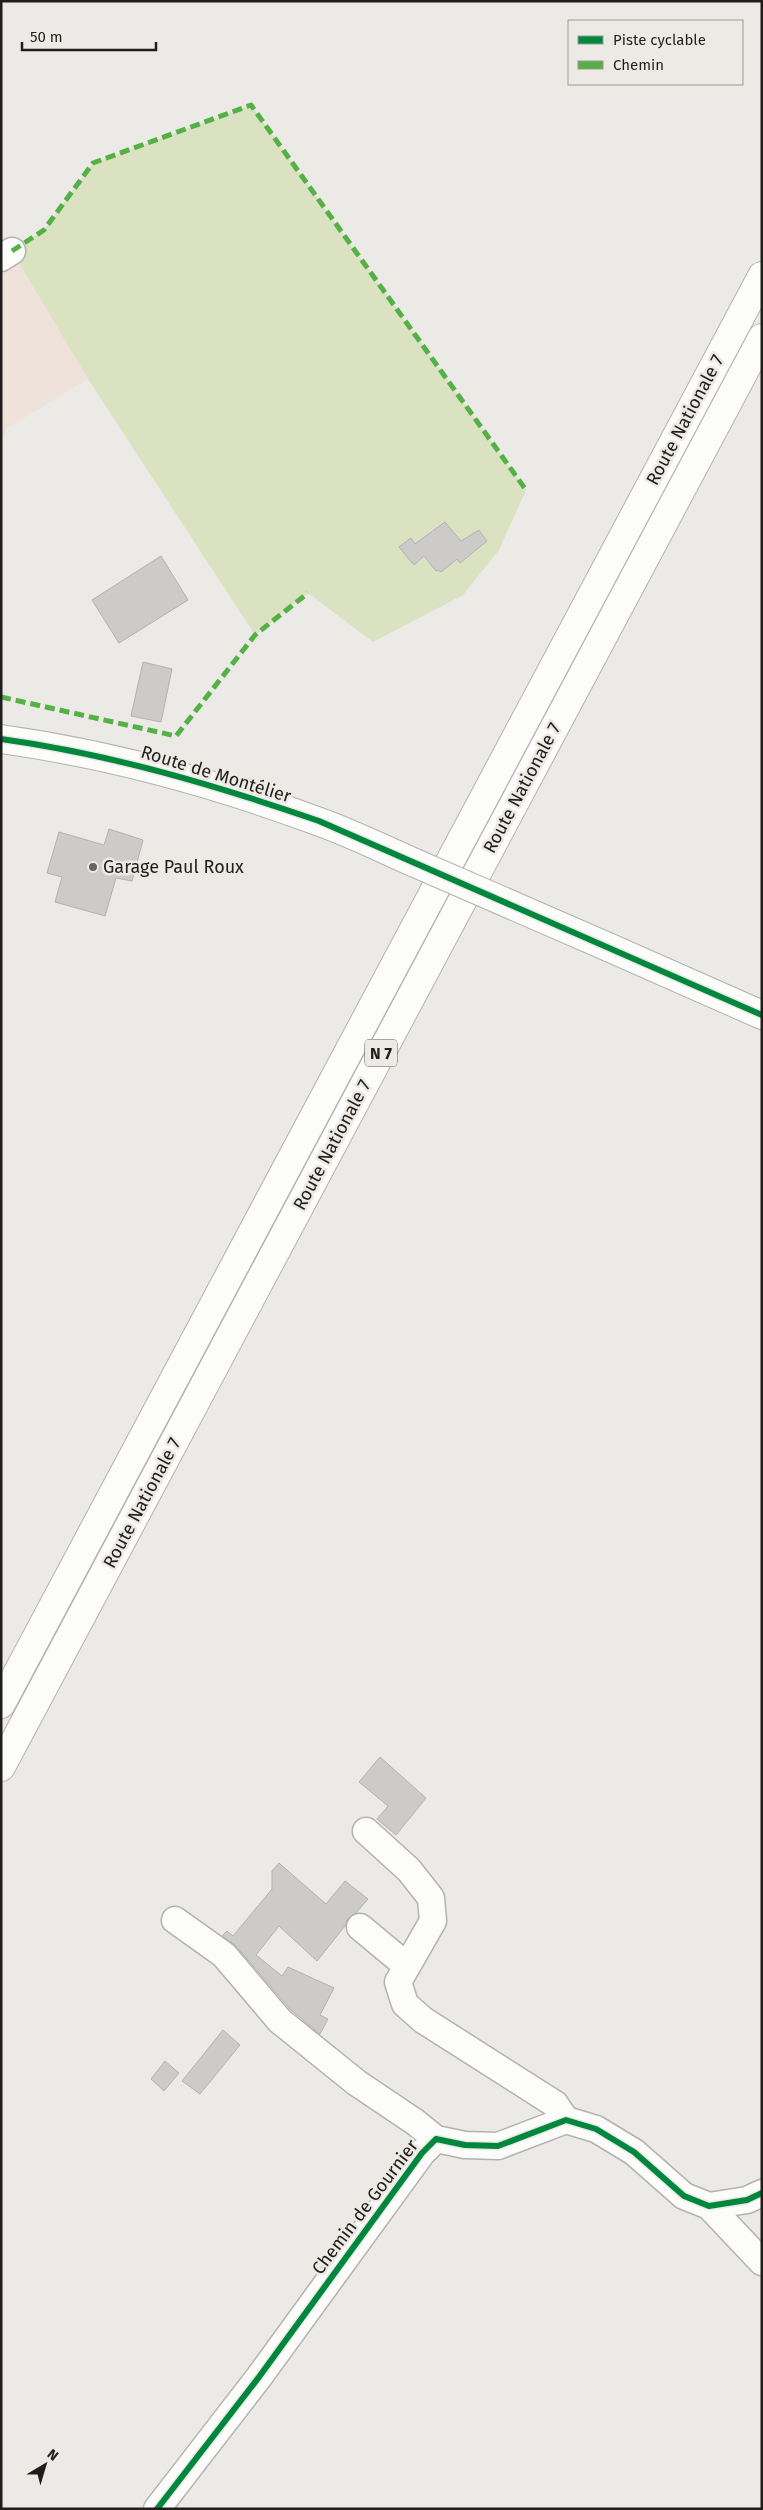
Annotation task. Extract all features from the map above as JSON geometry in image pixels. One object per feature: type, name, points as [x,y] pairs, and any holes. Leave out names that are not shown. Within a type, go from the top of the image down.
[{"type":"main road","name":"Route Nationale 7","points":[[1,1704],[762,276]]},
{"type":"main road","name":"Route Nationale 7","points":[[1,1767],[762,338]]},
{"type":"main road","name":"Route de Montélier","points":[[1,740],[64,748],[198,782],[319,821],[762,1015]]},
{"type":"street","points":[[366,1831],[409,1870],[431,1898],[433,1921],[398,1982],[405,2004],[423,2020],[555,2104],[566,2120],[596,2129],[634,2152],[684,2196],[709,2206],[762,2262]]},
{"type":"street","points":[[175,1920],[224,1955],[280,2021],[357,2083],[416,2122],[436,2139]]},
{"type":"street","points":[[360,1927],[407,1966]]},
{"type":"street","name":"Chemin de Gournier","points":[[156,2509],[259,2377],[422,2153],[436,2139],[465,2145],[498,2146],[566,2120]]},
{"type":"street","points":[[709,2206],[747,2200],[762,2193]]},
{"type":"shaded area","points":[[19,263],[88,379],[7,428],[1,444],[1,274]]},
{"type":"green space","points":[[251,105],[526,490],[499,550],[463,595],[373,642],[308,593],[255,635],[88,379],[12,251],[44,230],[93,163]]},
{"type":"building","points":[[445,522],[461,541],[479,530],[487,541],[460,563],[457,559],[441,572],[436,571],[424,556],[414,565],[399,547],[411,538],[415,544]]},
{"type":"building","points":[[161,556],[188,600],[119,643],[92,600]]},
{"type":"building","points":[[143,662],[172,669],[161,722],[131,716]]},
{"type":"building","points":[[109,829],[143,840],[132,881],[116,878],[105,916],[55,902],[62,877],[47,873],[59,832],[104,845]]},
{"type":"building","points":[[380,1757],[426,1798],[396,1835],[377,1819],[388,1806],[359,1782]]},
{"type":"building","points":[[279,1863],[326,1904],[345,1881],[368,1899],[356,1913],[348,1918],[345,1926],[317,1961],[279,1926],[256,1955],[282,1976],[288,1967],[334,1988],[320,2015],[328,2019],[320,2034],[291,2010],[235,1945],[222,1936],[227,1931],[233,1936],[272,1889],[272,1871]]},
{"type":"building","points":[[223,2030],[240,2045],[200,2094],[182,2081]]},
{"type":"building","points":[[165,2061],[179,2073],[164,2091],[151,2079]]},
{"type":"marked path","points":[[12,251],[44,230],[93,163],[251,105],[526,490]]},
{"type":"marked path","points":[[1,697],[176,736],[255,635],[308,593]]},
{"type":"cycle path","points":[[1,739],[82,753],[162,772],[241,795],[319,821],[762,1015]]},
{"type":"cycle path","points":[[157,2509],[259,2377],[422,2153],[436,2139],[465,2145],[498,2146],[566,2120],[596,2129],[634,2152],[684,2196],[709,2206],[747,2200],[762,2193]]},
{"type":"place","name":"Garage Paul Roux","points":[[93,867]]}]
